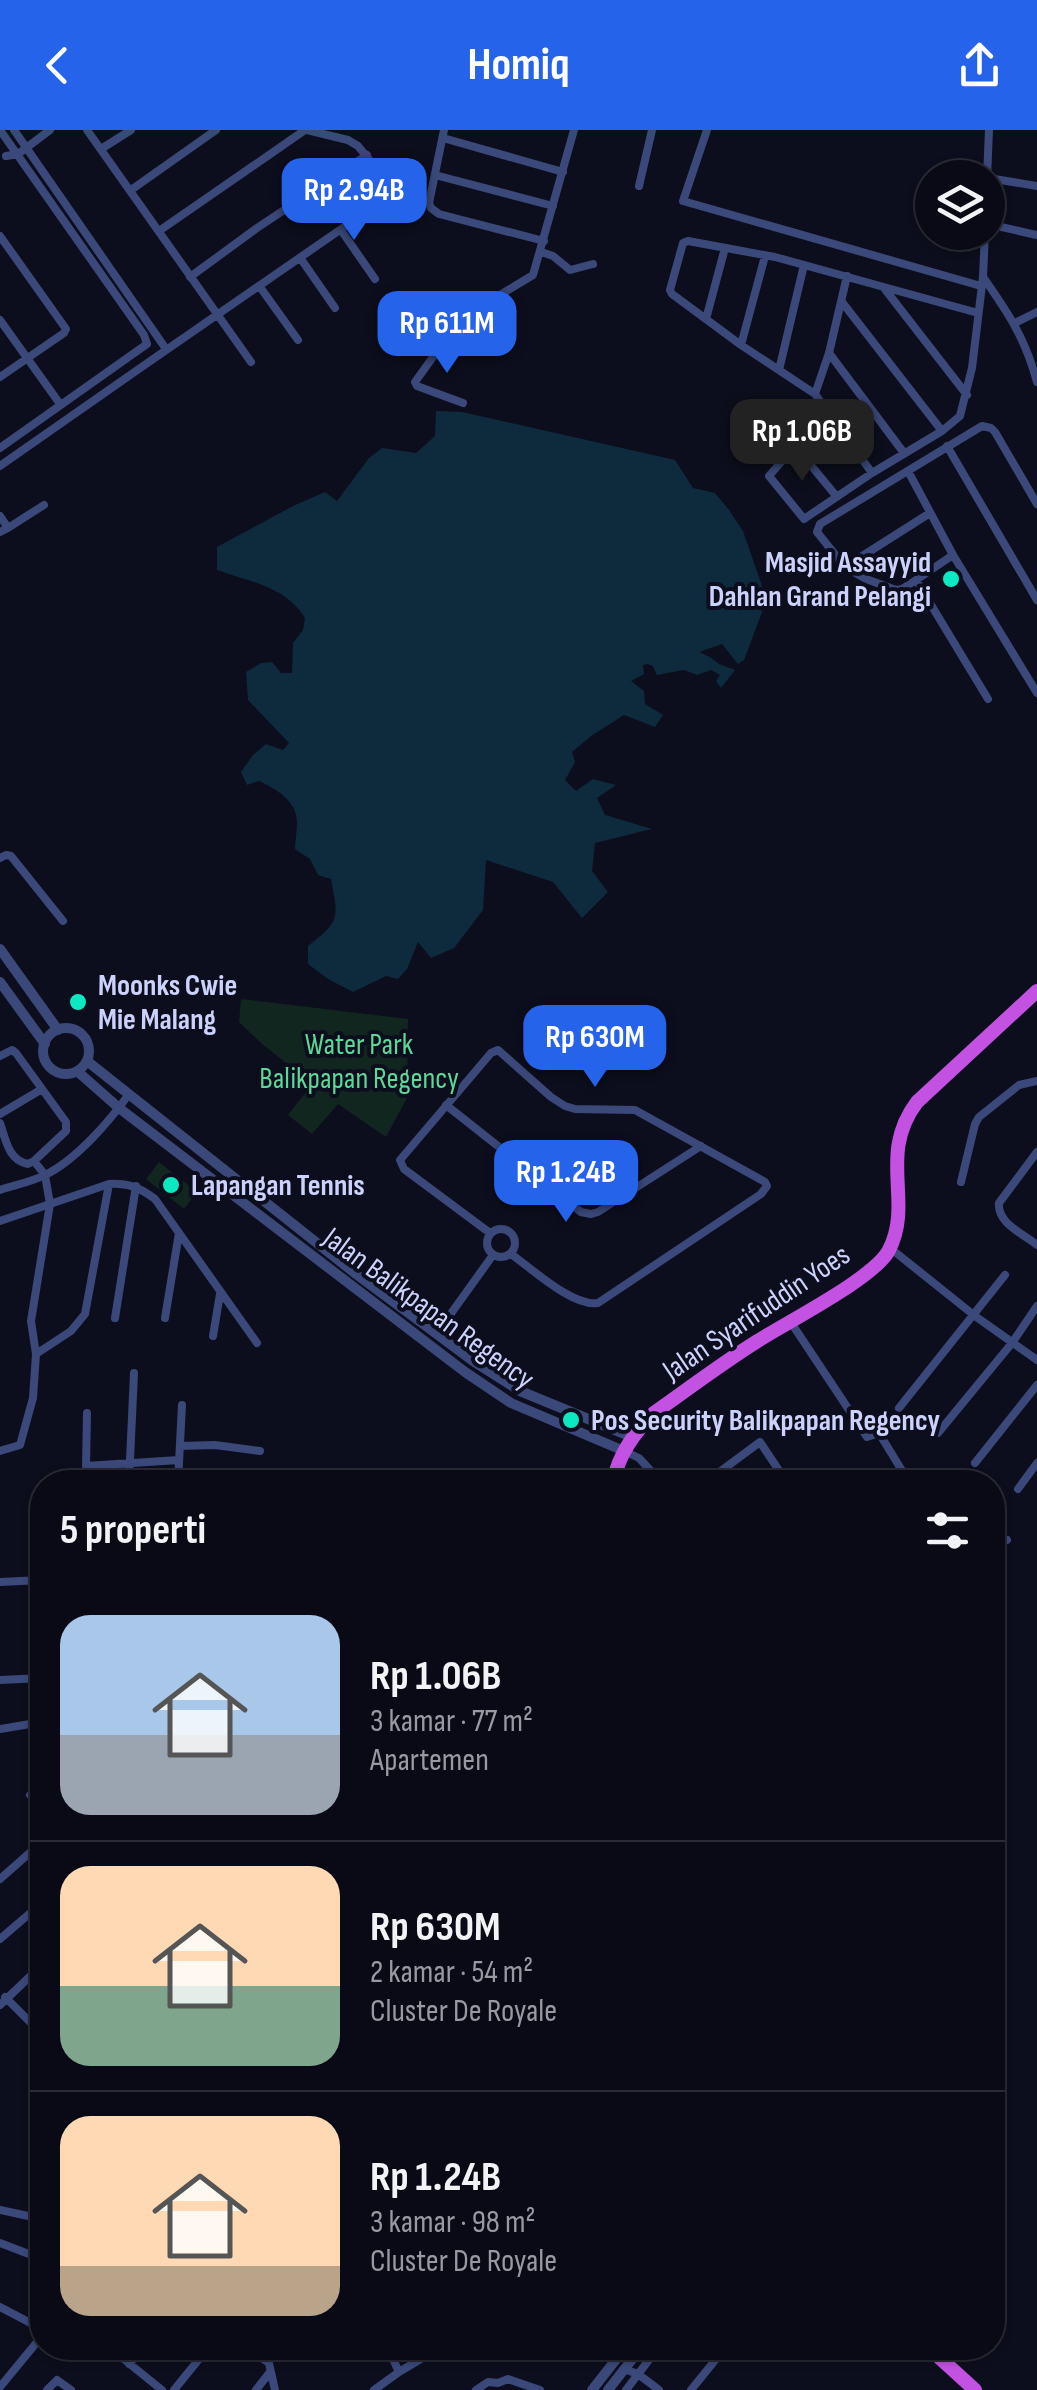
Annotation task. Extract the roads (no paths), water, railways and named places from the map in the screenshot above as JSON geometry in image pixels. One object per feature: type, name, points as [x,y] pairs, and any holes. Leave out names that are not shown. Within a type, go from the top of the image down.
[{"type":"highway","name":"Jalan Syarifuddin Yoes","points":[[616,1470],[632,1438],[654,1413],[755,1342],[874,1267],[890,1248],[897,1212],[896,1148],[907,1116],[1037,991]]},
{"type":"highway","points":[[942,2360],[974,2390]]},
{"type":"street","points":[[0,130],[166,349]]},
{"type":"street","points":[[0,448],[146,344],[132,309],[14,130]]},
{"type":"street","points":[[18,154],[33,130]]},
{"type":"street","points":[[3,157],[11,146],[50,130]]},
{"type":"street","points":[[87,130],[251,362]]},
{"type":"street","points":[[101,150],[131,130]]},
{"type":"street","points":[[131,190],[216,130]]},
{"type":"street","points":[[0,466],[301,259],[389,196],[391,190],[366,156],[348,140],[306,130],[159,232]]},
{"type":"street","points":[[463,403],[415,382],[452,332],[485,304],[534,275],[545,253],[544,241],[574,132],[559,130]]},
{"type":"street","points":[[640,186],[652,130]]},
{"type":"street","points":[[707,130],[683,201],[982,282],[1015,323],[1037,382]]},
{"type":"street","points":[[988,160],[990,130]]},
{"type":"street","points":[[544,241],[439,214],[430,208],[444,134],[563,172]]},
{"type":"street","points":[[3,157],[18,154]]},
{"type":"street","points":[[190,277],[366,156]]},
{"type":"street","points":[[435,175],[554,206]]},
{"type":"street","points":[[1005,181],[1037,186]]},
{"type":"street","points":[[1005,228],[1037,235]]},
{"type":"street","points":[[341,230],[376,279]]},
{"type":"street","points":[[0,236],[66,329],[0,377]]},
{"type":"street","points":[[872,473],[815,394],[675,298],[670,290],[684,243],[804,265],[978,314]]},
{"type":"street","points":[[706,319],[725,248]]},
{"type":"street","points":[[830,414],[771,472],[800,518],[807,518],[960,416],[972,368],[984,250]]},
{"type":"street","points":[[545,253],[570,270],[593,264]]},
{"type":"street","points":[[741,345],[765,256]]},
{"type":"street","points":[[301,259],[335,308]]},
{"type":"street","points":[[780,370],[804,265]]},
{"type":"street","points":[[815,394],[829,354],[847,276]]},
{"type":"street","points":[[260,287],[298,340]]},
{"type":"street","points":[[883,288],[966,395]]},
{"type":"street","points":[[842,302],[942,431]]},
{"type":"street","points":[[1015,323],[1037,312]]},
{"type":"street","points":[[0,320],[60,404]]},
{"type":"street","points":[[829,354],[904,453]]},
{"type":"street","points":[[129,356],[138,369]]},
{"type":"street","points":[[954,555],[896,590],[866,580],[845,567],[817,532],[820,524],[982,426],[990,428],[1037,504]]},
{"type":"street","points":[[795,446],[837,497]]},
{"type":"street","points":[[947,446],[1037,600]]},
{"type":"street","points":[[908,471],[1037,693]]},
{"type":"street","points":[[0,516],[4,530],[44,505]]},
{"type":"street","points":[[845,567],[930,513]]},
{"type":"street","points":[[916,580],[988,699]]},
{"type":"street","points":[[1025,673],[1037,666]]},
{"type":"street","points":[[0,858],[11,856],[64,921]]},
{"type":"street","name":"Jalan Balikpapan Regency","points":[[0,949],[58,1030],[71,1028],[83,1036],[89,1048],[86,1062],[352,1278],[410,1330],[511,1403],[624,1452]]},
{"type":"street","name":"Jalan Balikpapan Regency","points":[[0,982],[44,1044],[46,1061],[54,1070],[66,1074],[77,1071],[119,1108],[469,1358],[520,1390],[632,1438]]},
{"type":"street","points":[[44,1044],[58,1030]]},
{"type":"street","points":[[0,1056],[12,1050],[16,1053],[66,1122],[66,1128],[28,1164],[12,1155],[0,1123]]},
{"type":"street","points":[[490,1233],[401,1166],[400,1160],[491,1053],[498,1050],[564,1106],[635,1110],[765,1182],[765,1190],[598,1303],[569,1296],[511,1254]]},
{"type":"street","points":[[77,1071],[86,1062]]},
{"type":"street","points":[[961,1182],[980,1117],[1019,1085],[1037,1080]]},
{"type":"street","points":[[0,1114],[42,1089]]},
{"type":"street","points":[[0,1190],[45,1175],[68,1160],[129,1094]]},
{"type":"street","points":[[446,1106],[586,1214],[598,1212],[702,1146]]},
{"type":"street","points":[[1037,1152],[999,1203],[998,1211],[1002,1219],[1034,1242],[1037,1231]]},
{"type":"street","points":[[0,1451],[20,1445],[34,1398],[36,1354],[31,1321],[50,1204],[45,1175],[34,1161]]},
{"type":"street","points":[[36,1354],[71,1330],[84,1314],[109,1184]]},
{"type":"street","points":[[0,1221],[109,1184],[136,1186],[155,1199],[257,1343]]},
{"type":"street","points":[[115,1318],[136,1186]]},
{"type":"street","points":[[504,1228],[512,1232],[516,1239],[511,1254],[502,1258],[493,1255],[487,1245],[490,1233],[504,1228]]},
{"type":"street","points":[[165,1318],[179,1233]]},
{"type":"street","points":[[890,1248],[1037,1360]]},
{"type":"street","points":[[436,1333],[493,1255]]},
{"type":"street","points":[[899,1408],[1006,1275]]},
{"type":"street","points":[[214,1336],[220,1294]]},
{"type":"street","points":[[938,1432],[1037,1306]]},
{"type":"street","points":[[410,1330],[419,1320]]},
{"type":"street","points":[[790,1321],[867,1437],[879,1432],[902,1470]]},
{"type":"street","points":[[462,1370],[469,1358]]},
{"type":"street","points":[[128,1470],[134,1373]]},
{"type":"street","points":[[975,1463],[1037,1385]]},
{"type":"street","points":[[179,1470],[182,1405]]},
{"type":"street","points":[[87,1413],[86,1466],[179,1460]]},
{"type":"street","points":[[722,1470],[760,1442],[779,1470]]},
{"type":"street","points":[[180,1446],[216,1445],[260,1451]]},
{"type":"street","points":[[624,1452],[638,1458],[650,1470]]},
{"type":"street","points":[[1018,1489],[1037,1463]]},
{"type":"street","points":[[0,1582],[30,1581]]},
{"type":"street","points":[[0,1680],[30,1679]]},
{"type":"street","points":[[0,1728],[30,1724]]},
{"type":"street","points":[[0,1879],[30,1853]]},
{"type":"street","points":[[0,1939],[30,1913]]},
{"type":"street","points":[[30,1976],[3,2001],[30,2024]]},
{"type":"street","points":[[0,2210],[30,2217]]},
{"type":"street","points":[[0,2242],[30,2254]]},
{"type":"street","points":[[0,2307],[30,2323]]},
{"type":"street","points":[[0,2387],[4,2374],[30,2348]]},
{"type":"street","points":[[124,2360],[150,2387],[162,2390]]},
{"type":"street","points":[[129,2364],[132,2360]]},
{"type":"street","points":[[174,2390],[198,2360]]},
{"type":"street","points":[[261,2360],[270,2367]]},
{"type":"street","points":[[269,2360],[275,2390]]},
{"type":"street","points":[[394,2360],[399,2372]]},
{"type":"street","points":[[374,2390],[420,2360]]},
{"type":"street","points":[[608,2390],[621,2360]]},
{"type":"street","points":[[592,2390],[625,2360]]},
{"type":"street","points":[[626,2390],[649,2360]]},
{"type":"street","points":[[691,2390],[716,2360]]},
{"type":"street","points":[[619,2365],[659,2390]]},
{"type":"street","points":[[256,2390],[270,2367]]},
{"type":"street","points":[[476,2390],[488,2382],[495,2387],[508,2378],[540,2390]]},
{"type":"street","points":[[47,2390],[58,2380],[71,2390]]},
{"type":"water","points":[[436,411],[462,412],[675,460],[693,488],[715,493],[743,531],[762,586],[756,597],[762,612],[744,660],[738,664],[722,644],[699,652],[735,670],[721,688],[716,681],[720,675],[711,670],[697,675],[684,670],[657,675],[653,666],[643,665],[644,674],[631,681],[644,691],[645,704],[663,715],[655,727],[624,715],[572,752],[575,762],[565,780],[576,791],[593,779],[616,785],[597,798],[605,815],[652,829],[595,843],[592,871],[608,892],[582,918],[553,882],[486,860],[483,910],[454,948],[431,958],[418,942],[407,969],[398,979],[386,976],[353,992],[308,964],[308,946],[332,924],[336,911],[331,879],[318,875],[310,859],[295,849],[296,816],[290,802],[259,781],[247,785],[241,772],[266,744],[283,750],[289,743],[248,700],[246,672],[261,663],[272,662],[281,673],[292,673],[293,643],[303,630],[305,618],[278,592],[217,570],[217,547],[325,492],[337,501],[369,458],[382,448],[416,453],[435,436]]},
{"type":"place","name":"Masjid Assayyid Dahlan Grand Pelangi","points":[[951,579]]},
{"type":"place","name":"Moonks Cwie Mie Malang","points":[[78,1002]]},
{"type":"place","name":"Lapangan Tennis","points":[[171,1185]]},
{"type":"place","name":"Pos Security Balikpapan Regency","points":[[571,1420]]},
{"type":"park label","name":"Water Park Balikpapan Regency","points":[[359,1061]]}]
